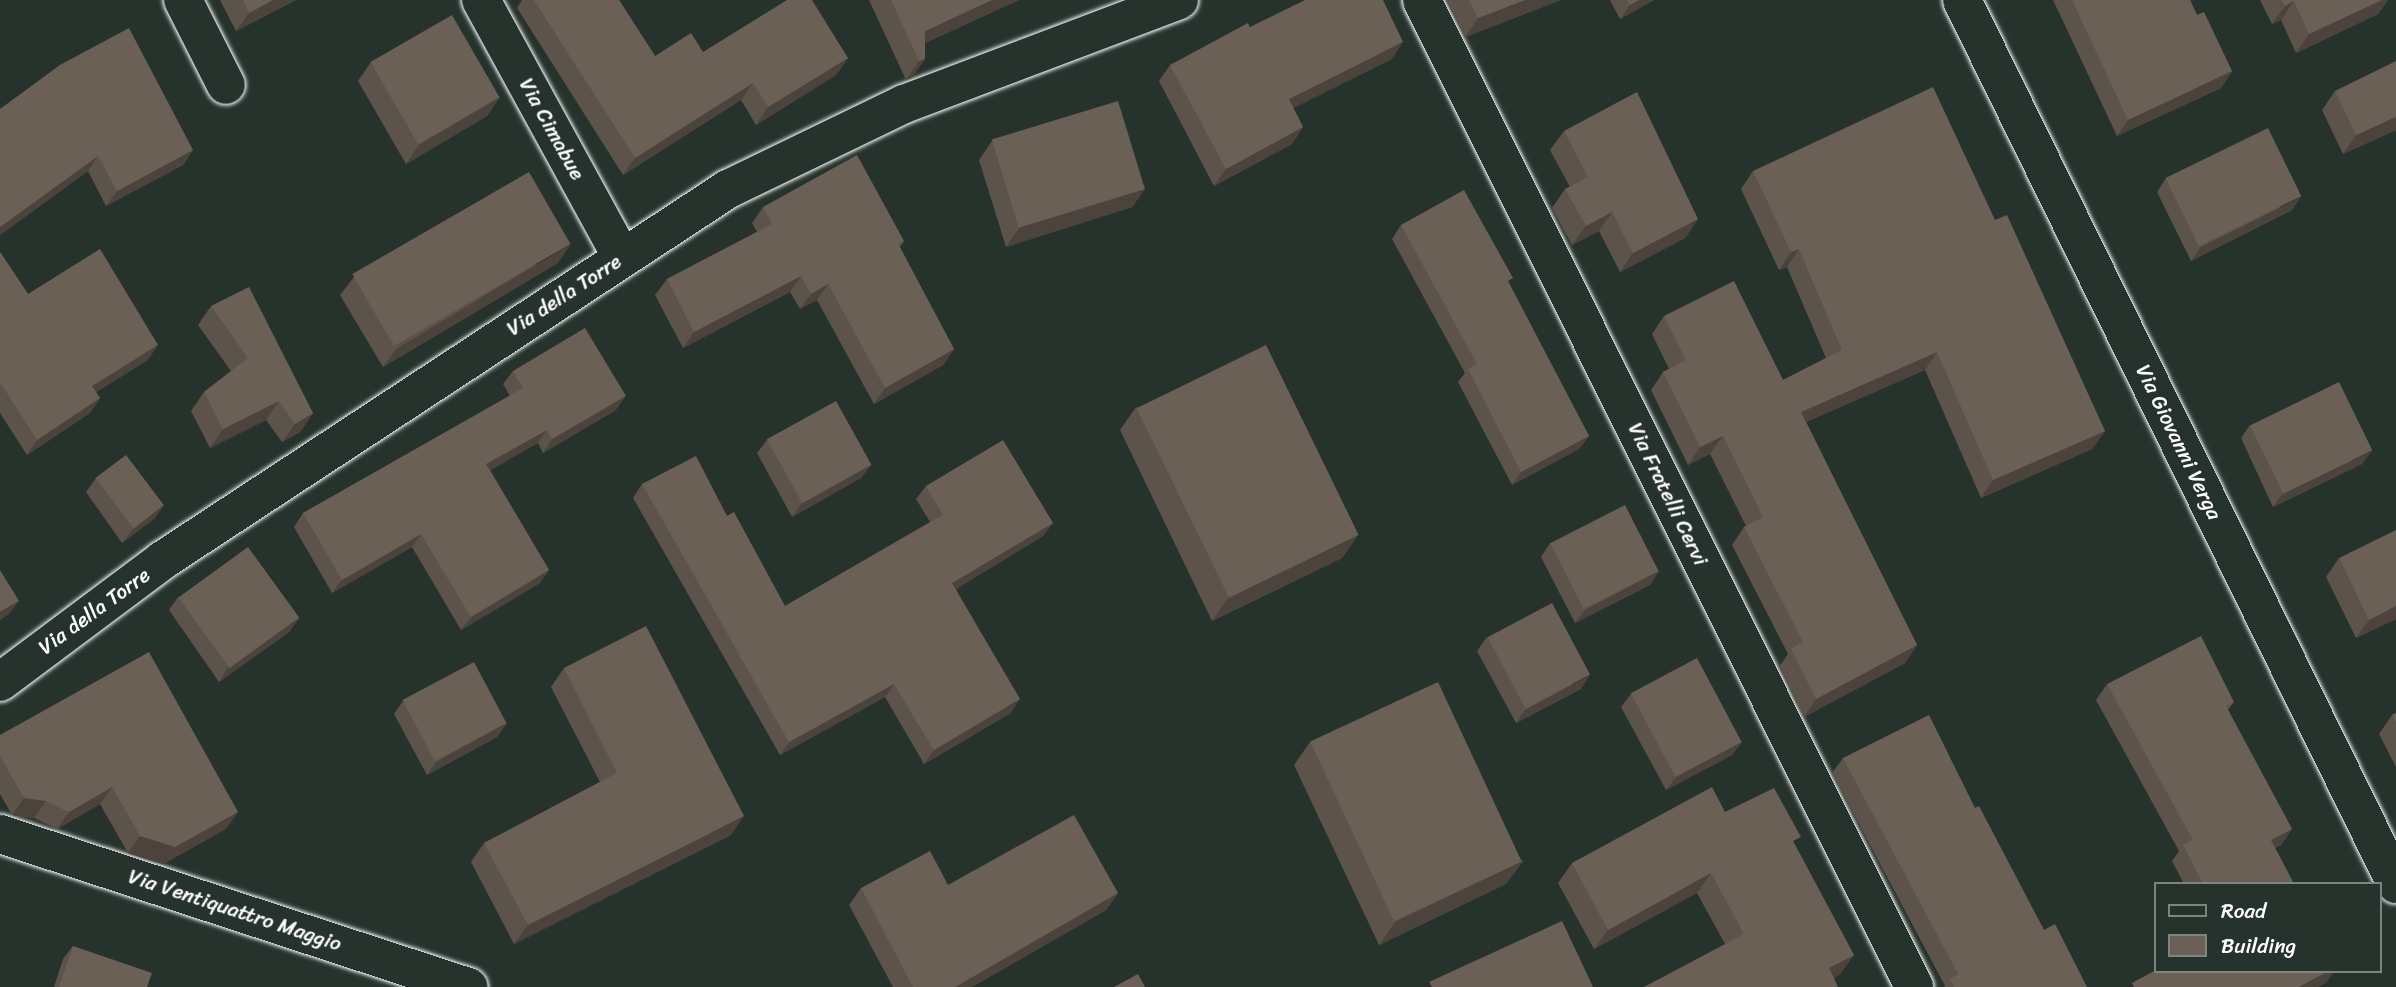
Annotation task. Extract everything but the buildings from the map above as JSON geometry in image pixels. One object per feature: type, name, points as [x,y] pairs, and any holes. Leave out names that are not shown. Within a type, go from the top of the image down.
[{"type":"street","points":[[183,0],[226,85]]},
{"type":"street","name":"Via Cimabue","points":[[481,0],[622,258]]},
{"type":"street","name":"Via della Torre","points":[[0,682],[163,560],[729,189],[814,144],[1120,10],[1179,0]]},
{"type":"street","name":"Via Fratelli Cervi","points":[[1422,0],[1914,987]]},
{"type":"street","name":"Via Giovanni Verga","points":[[1962,0],[2396,884]]},
{"type":"street","name":"Via Ventiquattro Maggio","points":[[0,834],[469,987]]}]
